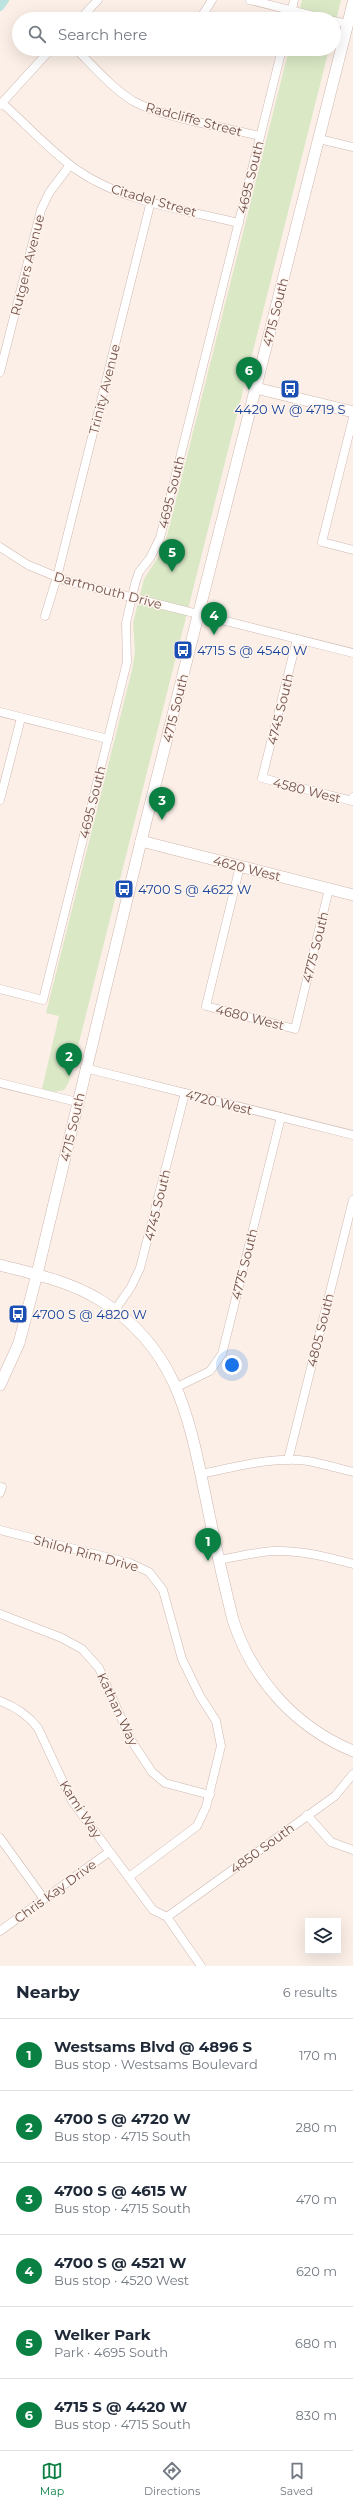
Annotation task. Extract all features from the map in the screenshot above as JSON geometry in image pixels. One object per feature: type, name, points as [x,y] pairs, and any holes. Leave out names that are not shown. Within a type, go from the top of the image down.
[{"type":"main road","name":"4715 South","points":[[341,52],[353,3]]},
{"type":"main road","name":"4715 South","points":[[0,1385],[19,1343],[37,1274],[85,1068],[141,841],[340,56]]},
{"type":"main road","points":[[256,388],[353,412]]},
{"type":"main road","name":"4620 West","points":[[141,841],[353,894]]},
{"type":"main road","points":[[0,1265],[37,1274],[82,1290],[115,1310],[154,1349],[176,1387],[188,1416],[235,1626],[255,1670],[279,1700],[305,1725],[353,1751]]},
{"type":"street","points":[[87,12],[98,0]]},
{"type":"street","points":[[204,12],[212,0]]},
{"type":"street","points":[[250,0],[300,12]]},
{"type":"street","points":[[292,10],[294,0]]},
{"type":"street","points":[[341,22],[348,24]]},
{"type":"street","points":[[1,104],[45,56]]},
{"type":"street","name":"Radcliffe Street","points":[[84,56],[121,91],[139,104],[159,111],[260,136]]},
{"type":"street","name":"4695 South","points":[[0,989],[43,1000],[127,662],[126,623],[132,597],[139,572],[153,553],[160,538],[280,56]]},
{"type":"street","name":"Citadel Street","points":[[1,104],[70,165],[100,183],[151,201],[239,223]]},
{"type":"street","points":[[319,139],[353,147]]},
{"type":"street","name":"Rutgers Avenue","points":[[0,372],[41,210],[49,193],[70,165]]},
{"type":"street","name":"Trinity Avenue","points":[[45,616],[57,577],[151,201]]},
{"type":"street","points":[[353,418],[322,542],[353,550]]},
{"type":"street","name":"Dartmouth Drive","points":[[0,547],[28,565],[57,577],[353,653]]},
{"type":"street","name":"4745 South","points":[[262,778],[297,639]]},
{"type":"street","points":[[0,712],[108,739]]},
{"type":"street","points":[[0,800],[21,718]]},
{"type":"street","name":"4580 West","points":[[262,778],[352,799]]},
{"type":"street","name":"4680 West","points":[[240,866],[206,1006],[295,1029]]},
{"type":"street","name":"4775 South","points":[[295,1029],[329,889]]},
{"type":"street","name":"4720 West","points":[[85,1068],[353,1135]]},
{"type":"street","points":[[0,1083],[77,1102]]},
{"type":"street","name":"4745 South","points":[[115,1310],[131,1287],[140,1268],[185,1093]]},
{"type":"street","name":"4775 South","points":[[176,1387],[210,1371],[222,1354],[281,1117]]},
{"type":"street","name":"4805 South","points":[[288,1460],[353,1200]]},
{"type":"street","points":[[201,1474],[265,1461],[288,1460],[308,1461],[353,1472]]},
{"type":"street","name":"Shiloh Rim Drive","points":[[0,1530],[130,1563],[141,1567],[154,1576],[163,1590],[182,1659],[195,1686],[216,1721],[221,1736],[220,1755],[203,1817],[197,1826],[129,1876]]},
{"type":"street","points":[[219,1560],[272,1551],[290,1551],[317,1555],[353,1564]]},
{"type":"street","name":"Kathan Way","points":[[0,1614],[62,1638],[82,1649],[99,1668],[131,1740],[152,1772],[165,1783],[210,1795]]},
{"type":"street","name":"Kami Way","points":[[0,1701],[23,1713],[38,1728],[72,1801],[153,1910],[167,1917]]},
{"type":"street","name":"4850 South","points":[[167,1917],[307,1816],[342,1789],[353,1774]]},
{"type":"street","points":[[307,1816],[331,1842],[353,1850]]},
{"type":"street","points":[[0,1838],[44,1899]]},
{"type":"street","name":"Chris Kay Drive","points":[[0,1931],[109,1852]]},
{"type":"street","points":[[167,1917],[200,1966]]},
{"type":"green space","points":[[302,0],[341,0],[338,12],[299,12]]},
{"type":"green space","points":[[287,56],[327,56],[69,1082],[64,1090],[54,1092],[42,1089],[59,1016],[46,1013],[132,670],[135,652],[133,623],[144,579],[160,554],[167,536]]},
{"type":"waterway","points":[[0,7],[5,0]]},
{"type":"place","name":"4420 W @ 4719 S","points":[[290,389]]},
{"type":"place","name":"4715 S @ 4420 W","points":[[249,390]]},
{"type":"place","name":"Welker Park","points":[[172,572]]},
{"type":"place","name":"4700 S @ 4521 W","points":[[214,635]]},
{"type":"place","name":"4715 S @ 4540 W","points":[[183,650]]},
{"type":"place","name":"4700 S @ 4615 W","points":[[162,820]]},
{"type":"place","name":"4700 S @ 4622 W","points":[[124,889]]},
{"type":"place","name":"4700 S @ 4720 W","points":[[69,1076]]},
{"type":"place","name":"4700 S @ 4820 W","points":[[18,1314]]},
{"type":"place","name":"Westsams Blvd @ 4896 S","points":[[208,1561]]}]
